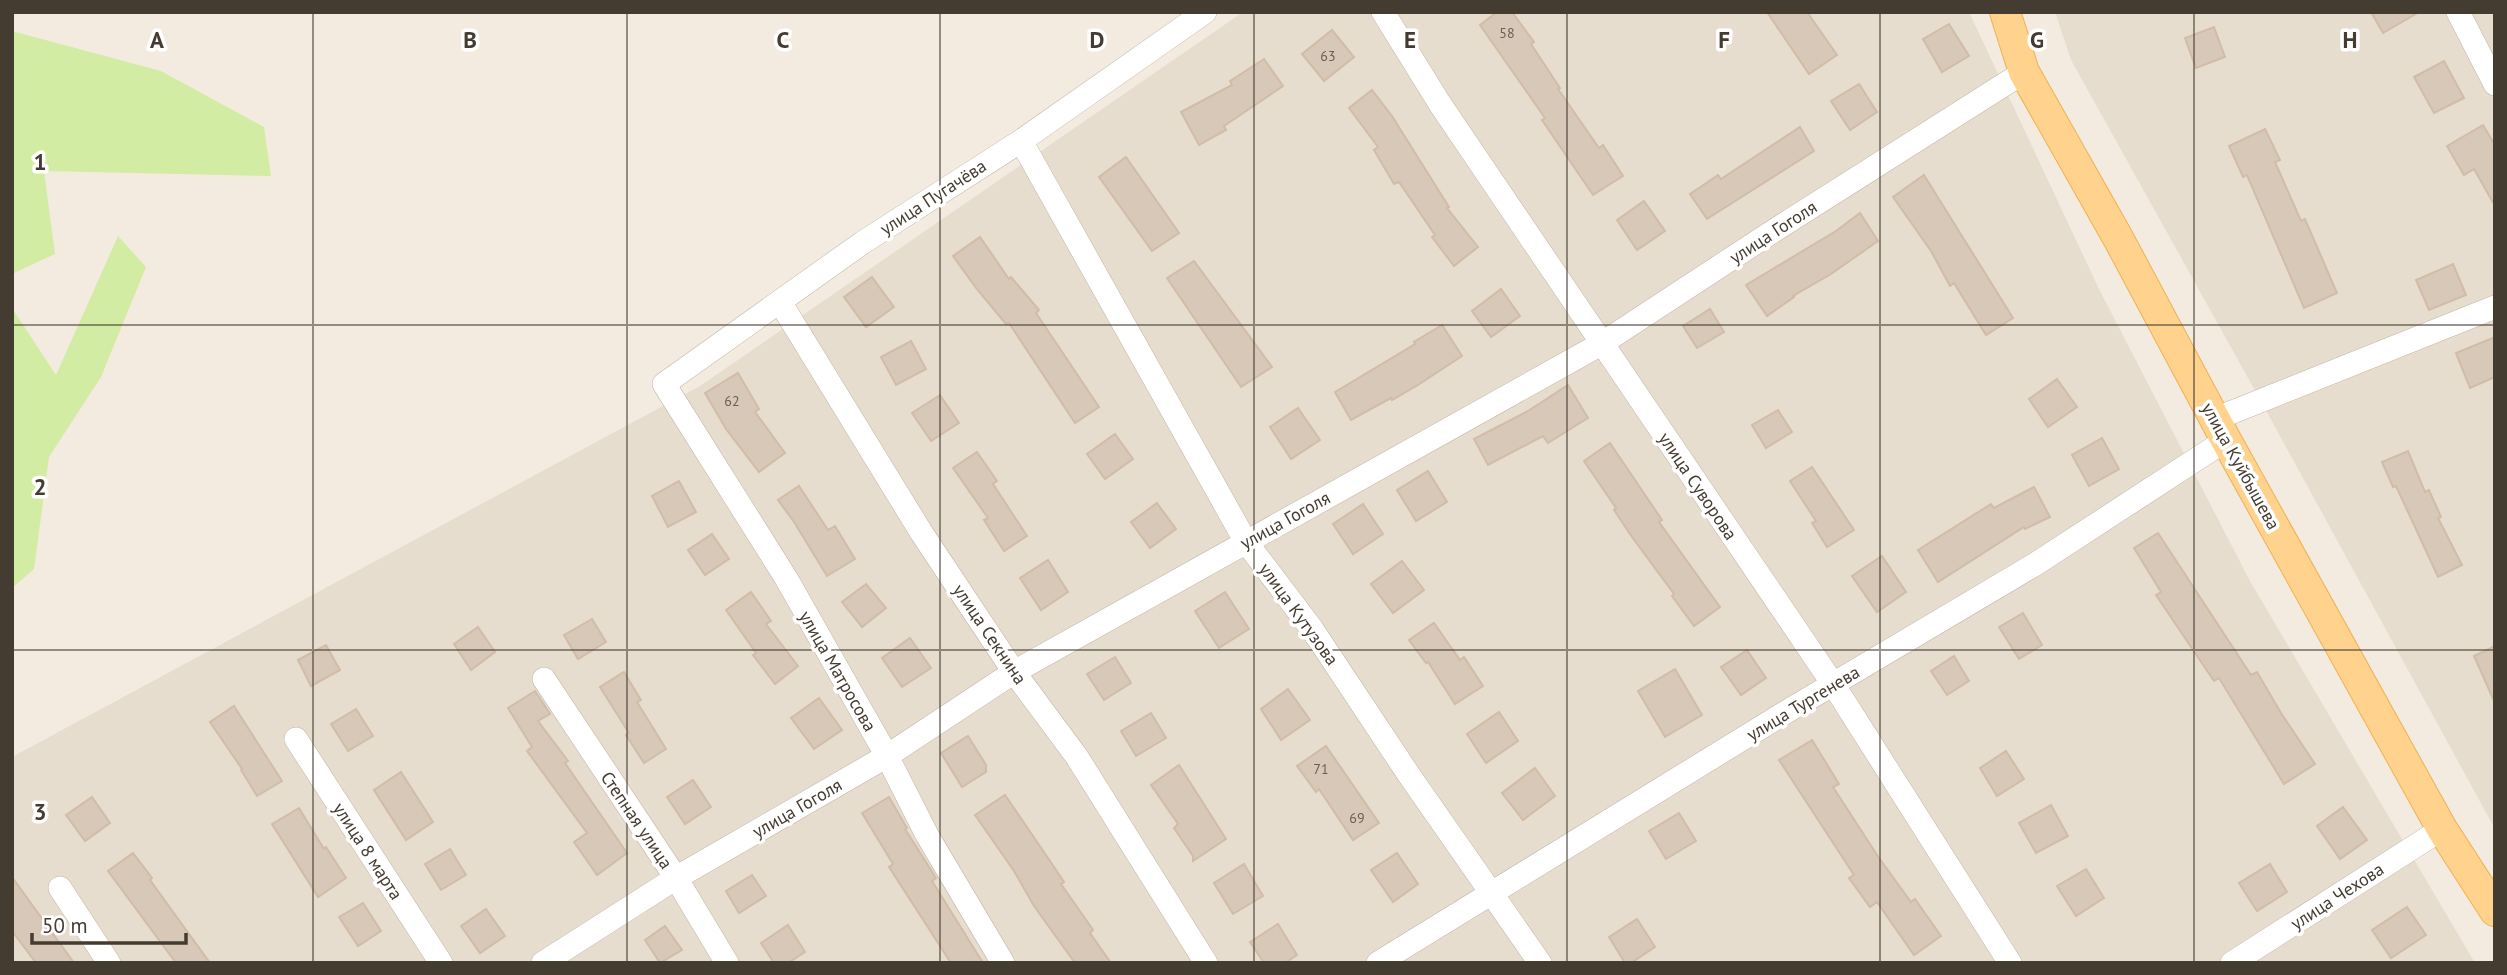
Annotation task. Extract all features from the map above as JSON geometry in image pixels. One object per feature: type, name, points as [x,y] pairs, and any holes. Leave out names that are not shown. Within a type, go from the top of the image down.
[{"type":"main road","name":"улица Куйбышева","points":[[2004,12],[2024,72],[2118,238],[2220,430],[2442,829],[2492,900]]},
{"type":"street","name":"улица Пугачёва","points":[[664,384],[862,243],[1021,141],[1205,12]]},
{"type":"street","name":"улица Суворова","points":[[1382,12],[1440,104],[1601,344],[1833,684],[2010,963]]},
{"type":"street","points":[[2458,12],[2495,84]]},
{"type":"street","name":"улица Гоголя","points":[[543,963],[676,878],[887,757],[1014,672],[1601,344],[2024,72]]},
{"type":"street","name":"улица Кутузова","points":[[1021,141],[1246,542],[1312,629],[1409,775],[1540,963]]},
{"type":"street","name":"улица Секнина","points":[[780,302],[921,532],[1014,672],[1077,757],[1206,963]]},
{"type":"street","name":"улица Тургенева","points":[[1378,963],[1833,684],[2034,565],[2220,430],[2495,307]]},
{"type":"street","name":"улица Матросова","points":[[664,384],[786,578],[887,757],[927,835],[1003,963]]},
{"type":"street","name":"Степная улица","points":[[544,679],[676,878],[727,963]]},
{"type":"street","name":"улица 8 марта","points":[[296,738],[441,963]]},
{"type":"street","name":"улица Чехова","points":[[2232,963],[2442,829]]},
{"type":"street","points":[[60,888],[109,963]]},
{"type":"shaded area","points":[[1243,12],[1969,12],[2099,289],[2250,581],[2475,963],[12,963],[12,757],[700,386]]},
{"type":"shaded area","points":[[2055,12],[2495,12],[2495,829],[2071,60]]},
{"type":"green space","points":[[12,31],[161,71],[264,127],[271,176],[44,171],[55,254],[12,274]]},
{"type":"green space","points":[[118,236],[146,267],[101,377],[49,457],[34,569],[12,588],[12,308],[56,375]]},
{"type":"building","points":[[1497,12],[1512,12],[1534,42],[1531,44],[1560,88],[1558,89],[1599,148],[1603,145],[1623,176],[1593,195],[1542,120],[1545,118],[1480,25]]},
{"type":"building","points":[[1767,12],[1807,12],[1837,55],[1809,74]]},
{"type":"building","points":[[2371,12],[2419,12],[2383,33]]},
{"type":"building","points":[[1949,24],[1969,56],[1942,72],[1923,39]]},
{"type":"building","points":[[2214,27],[2225,57],[2196,68],[2185,38]]},
{"type":"building","points":[[1332,30],[1354,57],[1324,81],[1302,54]]},
{"type":"building","points":[[1264,59],[1283,86],[1224,126],[1226,130],[1199,145],[1181,112],[1232,85],[1230,81]]},
{"type":"building","points":[[2444,61],[2464,98],[2434,113],[2414,77]]},
{"type":"building","points":[[1859,84],[1877,112],[1850,130],[1831,101]]},
{"type":"building","points":[[1372,90],[1392,116],[1449,207],[1447,208],[1478,247],[1454,266],[1432,237],[1435,235],[1399,182],[1394,184],[1374,150],[1378,147],[1349,108]]},
{"type":"building","points":[[2483,125],[2495,145],[2495,206],[2474,169],[2464,175],[2447,146]]},
{"type":"building","points":[[1800,127],[1814,151],[1707,219],[1690,194],[1718,175],[1721,179]]},
{"type":"building","points":[[2265,129],[2280,160],[2275,162],[2301,221],[2305,219],[2337,293],[2304,308],[2247,175],[2243,177],[2229,146]]},
{"type":"building","points":[[1126,157],[1179,233],[1152,251],[1099,177]]},
{"type":"building","points":[[1924,175],[2013,318],[1986,335],[1954,283],[1950,286],[1931,251],[1893,197]]},
{"type":"building","points":[[1644,201],[1665,231],[1637,250],[1617,220]]},
{"type":"building","points":[[1860,213],[1878,241],[1767,316],[1746,285],[1836,231]]},
{"type":"building","points":[[980,237],[1009,279],[1011,277],[1039,310],[1036,313],[1099,407],[1075,423],[1009,323],[1006,324],[953,256]]},
{"type":"building","points":[[1194,261],[1272,367],[1241,387],[1167,278]]},
{"type":"building","points":[[2453,264],[2466,295],[2429,310],[2416,280]]},
{"type":"building","points":[[872,277],[894,307],[866,327],[844,297]]},
{"type":"building","points":[[1501,289],[1520,316],[1491,337],[1472,311]]},
{"type":"building","points":[[1710,309],[1724,332],[1697,348],[1683,326]]},
{"type":"building","points":[[1442,325],[1462,356],[1392,400],[1391,398],[1351,420],[1335,392]]},
{"type":"building","points":[[2495,337],[2495,377],[2470,388],[2456,353]]},
{"type":"building","points":[[911,341],[926,369],[896,385],[881,357]]},
{"type":"building","points":[[738,373],[759,409],[755,412],[785,453],[759,472],[726,429],[705,393]]},
{"type":"building","points":[[2057,379],[2077,407],[2048,427],[2029,399]]},
{"type":"building","points":[[1568,385],[1588,418],[1548,443],[1543,436],[1488,465],[1474,439],[1528,411]]},
{"type":"building","points":[[940,395],[959,423],[931,441],[912,413]]},
{"type":"building","points":[[1298,408],[1320,440],[1291,459],[1270,427]]},
{"type":"building","points":[[1778,410],[1792,432],[1766,448],[1752,425]]},
{"type":"building","points":[[1115,434],[1133,459],[1105,479],[1087,454]]},
{"type":"building","points":[[2102,438],[2119,469],[2089,486],[2072,455]]},
{"type":"building","points":[[1610,443],[1662,520],[1659,522],[1720,607],[1694,626],[1614,510],[1616,508],[1584,461]]},
{"type":"building","points":[[2408,451],[2425,492],[2429,490],[2441,517],[2438,518],[2462,565],[2438,577],[2382,462]]},
{"type":"building","points":[[977,452],[997,481],[993,484],[1027,536],[1004,551],[984,520],[988,518],[953,468]]},
{"type":"building","points":[[1812,467],[1854,530],[1827,547],[1812,523],[1816,521],[1790,481]]},
{"type":"building","points":[[1428,471],[1447,502],[1416,521],[1397,490]]},
{"type":"building","points":[[679,481],[696,512],[668,527],[652,496]]},
{"type":"building","points":[[799,486],[828,530],[835,526],[855,559],[827,576],[778,500]]},
{"type":"building","points":[[2034,487],[2050,517],[2025,529],[2024,527],[1938,582],[1918,550],[1991,504],[1994,508]]},
{"type":"building","points":[[1157,503],[1176,529],[1150,548],[1131,522]]},
{"type":"building","points":[[1363,504],[1383,534],[1353,554],[1333,524]]},
{"type":"building","points":[[2158,533],[2251,675],[2257,672],[2315,764],[2284,784],[2219,678],[2214,681],[2156,595],[2161,592],[2134,548]]},
{"type":"building","points":[[712,534],[729,559],[705,575],[688,550]]},
{"type":"building","points":[[1882,556],[1906,592],[1877,612],[1852,576]]},
{"type":"building","points":[[1048,560],[1068,592],[1041,610],[1020,578]]},
{"type":"building","points":[[1402,561],[1424,590],[1393,613],[1371,584]]},
{"type":"building","points":[[866,584],[886,608],[862,627],[842,602]]},
{"type":"building","points":[[751,592],[771,621],[766,624],[798,666],[775,684],[753,655],[756,653],[726,610]]},
{"type":"building","points":[[1225,592],[1249,629],[1219,648],[1195,611]]},
{"type":"building","points":[[2023,613],[2042,645],[2019,659],[1999,627]]},
{"type":"building","points":[[592,619],[606,642],[578,659],[564,635]]},
{"type":"building","points":[[1434,623],[1460,660],[1464,657],[1483,686],[1455,704],[1428,662],[1426,663],[1409,640]]},
{"type":"building","points":[[478,627],[495,652],[471,670],[454,644]]},
{"type":"building","points":[[910,638],[931,668],[902,687],[882,658]]},
{"type":"building","points":[[326,645],[340,670],[311,686],[298,660]]},
{"type":"building","points":[[2495,646],[2495,703],[2474,656]]},
{"type":"building","points":[[1747,650],[1766,678],[1741,695],[1721,667]]},
{"type":"building","points":[[1954,656],[1969,681],[1947,695],[1931,671]]},
{"type":"building","points":[[1115,657],[1131,683],[1104,700],[1087,674]]},
{"type":"building","points":[[1675,669],[1702,715],[1665,737],[1638,691]]},
{"type":"building","points":[[624,672],[641,700],[637,702],[666,749],[644,763],[600,687]]},
{"type":"building","points":[[1288,689],[1310,720],[1281,740],[1261,709]]},
{"type":"building","points":[[535,691],[550,714],[538,721],[568,761],[565,763],[627,853],[597,875],[574,842],[587,833],[527,751],[532,747],[508,708]]},
{"type":"building","points":[[819,698],[842,730],[814,749],[791,718]]},
{"type":"building","points":[[234,706],[282,781],[257,796],[210,722]]},
{"type":"building","points":[[356,709],[373,736],[348,751],[331,724]]},
{"type":"building","points":[[1499,712],[1518,741],[1486,763],[1467,734]]},
{"type":"building","points":[[1151,713],[1166,738],[1136,756],[1121,731]]},
{"type":"building","points":[[968,736],[986,765],[986,772],[962,787],[941,753]]},
{"type":"building","points":[[1812,740],[1839,784],[1833,787],[1879,858],[1911,902],[1915,899],[1941,936],[1914,955],[1877,902],[1870,907],[1849,878],[1854,875],[1779,760]]},
{"type":"building","points":[[1326,746],[1379,823],[1353,840],[1319,789],[1316,792],[1297,766]]},
{"type":"building","points":[[2006,751],[2024,779],[1997,796],[1980,768]]},
{"type":"building","points":[[1179,765],[1226,839],[1193,861],[1193,856],[1174,828],[1178,824],[1151,785]]},
{"type":"building","points":[[1535,768],[1555,796],[1523,820],[1502,793]]},
{"type":"building","points":[[401,772],[433,822],[406,840],[374,790]]},
{"type":"building","points":[[693,780],[711,807],[685,824],[667,797]]},
{"type":"building","points":[[1005,795],[1064,882],[1061,884],[1093,930],[1090,933],[1111,963],[1075,963],[975,815]]},
{"type":"building","points":[[92,797],[110,823],[85,841],[66,815]]},
{"type":"building","points":[[889,797],[907,828],[905,829],[936,878],[932,881],[983,963],[951,963],[889,867],[893,864],[862,813]]},
{"type":"building","points":[[2051,805],[2068,836],[2036,853],[2019,823]]},
{"type":"building","points":[[2343,807],[2367,840],[2340,859],[2317,826]]},
{"type":"building","points":[[299,808],[346,878],[318,897],[272,824]]},
{"type":"building","points":[[1679,813],[1696,841],[1666,859],[1649,831]]},
{"type":"building","points":[[450,849],[466,875],[441,890],[425,864]]},
{"type":"building","points":[[133,853],[210,963],[176,963],[108,871]]},
{"type":"building","points":[[1397,853],[1418,884],[1393,902],[1371,870]]},
{"type":"building","points":[[1244,864],[1263,896],[1233,914],[1214,883]]},
{"type":"building","points":[[2270,864],[2287,892],[2257,911],[2239,883]]},
{"type":"building","points":[[2086,869],[2104,898],[2076,916],[2057,886]]},
{"type":"building","points":[[752,875],[766,896],[739,913],[726,891]]},
{"type":"building","points":[[12,877],[74,963],[36,963],[12,931]]},
{"type":"building","points":[[363,903],[381,931],[358,946],[339,917]]},
{"type":"building","points":[[2407,907],[2426,935],[2391,958],[2372,930]]},
{"type":"building","points":[[486,909],[505,936],[480,953],[461,926]]},
{"type":"building","points":[[1637,919],[1655,947],[1631,963],[1625,963],[1609,937]]},
{"type":"building","points":[[1278,924],[1297,955],[1285,963],[1264,963],[1250,942]]},
{"type":"building","points":[[788,925],[805,952],[788,963],[774,963],[761,943]]},
{"type":"building","points":[[665,926],[682,950],[660,963],[645,940]]}]
